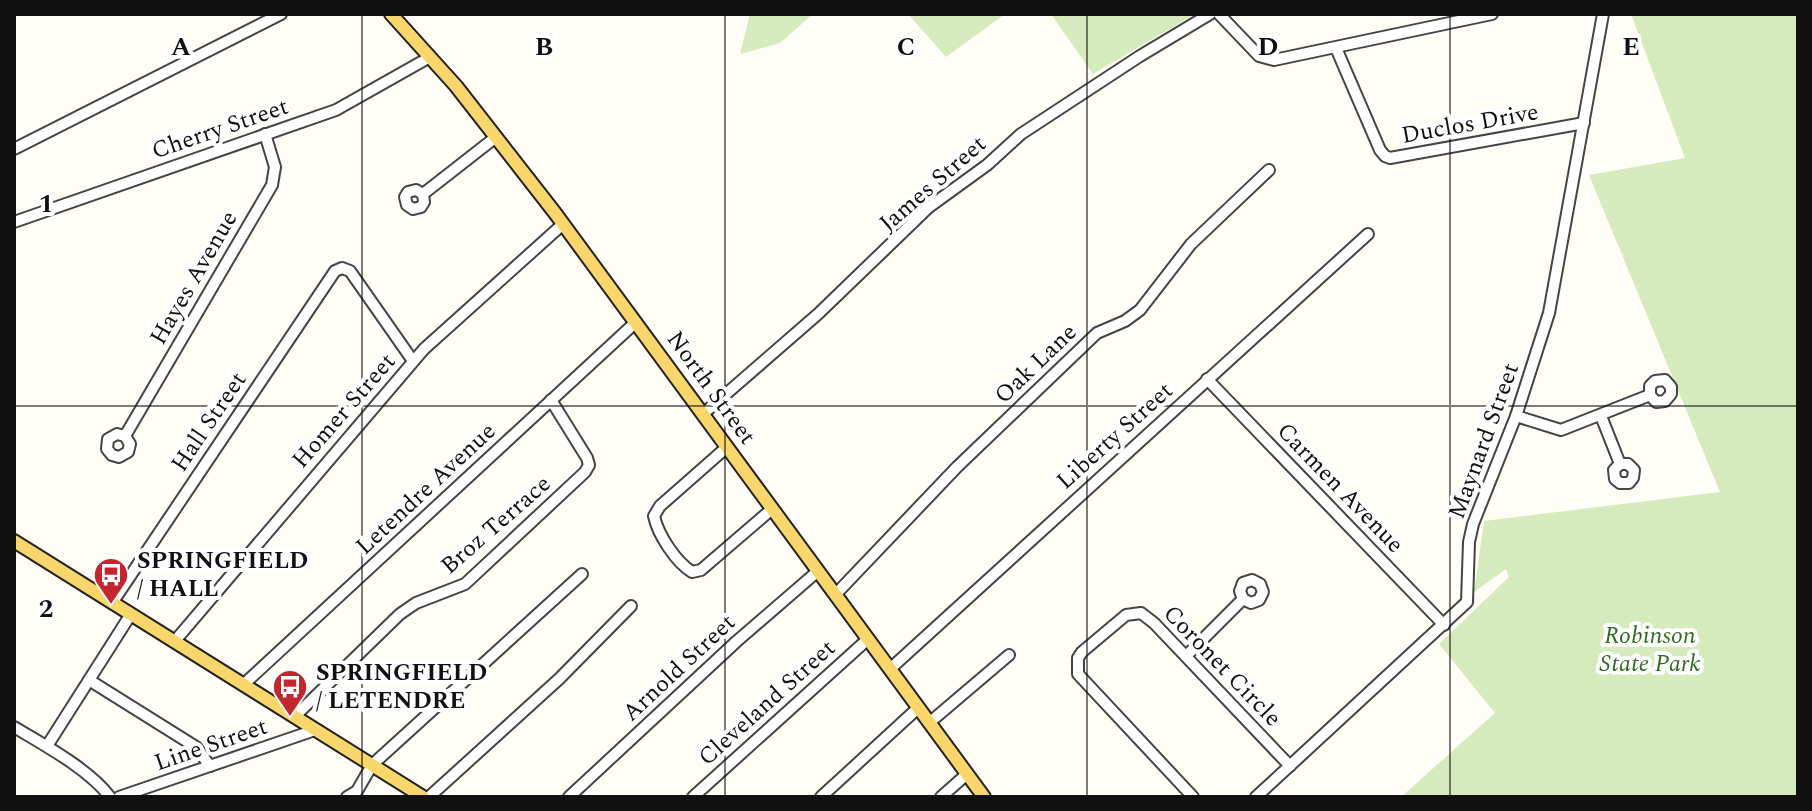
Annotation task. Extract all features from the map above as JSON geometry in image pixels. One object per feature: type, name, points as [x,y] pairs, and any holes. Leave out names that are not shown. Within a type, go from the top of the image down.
[{"type":"main road","name":"North Street","points":[[391,14],[496,137],[563,224],[984,797]]},
{"type":"main road","points":[[14,541],[426,797]]},
{"type":"street","points":[[14,149],[281,14]]},
{"type":"street","name":"James Street","points":[[703,414],[818,314],[929,207],[987,165],[1021,134],[1210,14]]},
{"type":"street","points":[[1219,14],[1259,56],[1274,60],[1492,14]]},
{"type":"street","name":"Maynard Street","points":[[1256,797],[1467,602],[1469,542],[1473,524],[1516,416],[1549,313],[1603,14]]},
{"type":"street","name":"Duclos Drive","points":[[1336,48],[1380,150],[1390,158],[1584,123]]},
{"type":"street","name":"Cherry Street","points":[[14,222],[345,106],[430,57]]},
{"type":"street","name":"Hayes Avenue","points":[[125,436],[272,185],[275,167],[265,134]]},
{"type":"street","points":[[423,194],[496,137]]},
{"type":"street","name":"Oak Lane","points":[[835,595],[957,467],[1097,333],[1125,321],[1148,303],[1191,244],[1269,170]]},
{"type":"street","name":"Homer Street","points":[[174,642],[413,361],[443,330],[563,224]]},
{"type":"street","name":"Liberty Street","points":[[890,669],[1368,234]]},
{"type":"street","name":"Hall Street","points":[[112,603],[335,271],[342,268],[350,271],[413,361]]},
{"type":"street","name":"Letendre Avenue","points":[[243,685],[636,322]]},
{"type":"street","name":"Carmen Avenue","points":[[1207,379],[1444,625]]},
{"type":"street","points":[[1516,416],[1561,430],[1650,395]]},
{"type":"street","name":"Broz Terrace","points":[[294,717],[395,618],[416,603],[465,584],[585,472],[588,461],[551,400]]},
{"type":"street","points":[[1601,416],[1620,464]]},
{"type":"street","points":[[727,447],[654,516],[658,530],[682,564],[692,572],[701,570],[772,509]]},
{"type":"street","name":"Arnold Street","points":[[569,797],[737,641],[818,571]]},
{"type":"street","points":[[347,797],[357,791],[372,765],[582,574]]},
{"type":"street","points":[[1186,656],[1243,599]]},
{"type":"street","points":[[426,797],[559,679],[631,606]]},
{"type":"street","name":"Coronet Circle","points":[[1193,797],[1080,678],[1077,666],[1082,652],[1126,615],[1141,613],[1148,617],[1290,766]]},
{"type":"street","points":[[47,746],[131,614]]},
{"type":"street","name":"Cleveland Street","points":[[693,797],[868,639]]},
{"type":"street","points":[[929,723],[1009,655]]},
{"type":"street","points":[[89,680],[196,747],[210,766]]},
{"type":"street","points":[[821,797],[918,708]]},
{"type":"street","points":[[14,727],[47,746],[99,784],[110,797]]},
{"type":"street","name":"Line Street","points":[[119,797],[315,730]]},
{"type":"street","points":[[941,797],[967,774]]},
{"type":"green space","points":[[750,14],[813,14],[780,43],[740,54]]},
{"type":"green space","points":[[908,14],[1005,14],[946,57]]},
{"type":"green space","points":[[1051,14],[1195,14],[1093,74]]},
{"type":"green space","name":"Robinson State Park","points":[[1631,14],[1798,14],[1798,797],[1401,797],[1495,713],[1439,644],[1509,577],[1506,569],[1474,592],[1484,521],[1720,492],[1589,175],[1685,158]]},
{"type":"place","name":"SPRINGFIELD / HALL","points":[[111,606]]},
{"type":"place","name":"SPRINGFIELD / LETENDRE","points":[[290,718]]}]
